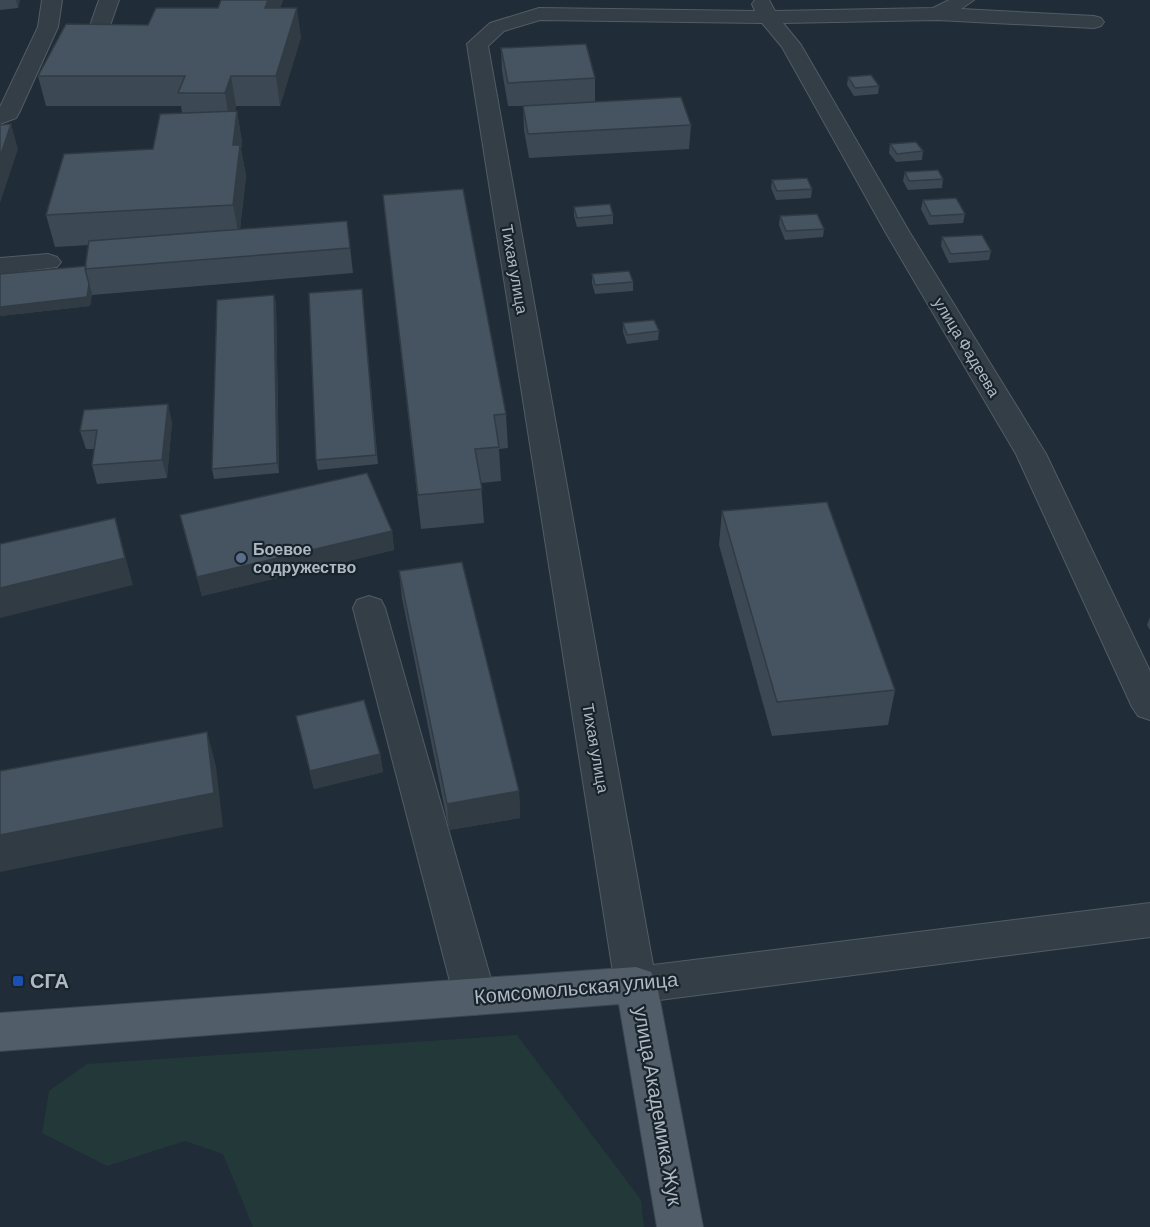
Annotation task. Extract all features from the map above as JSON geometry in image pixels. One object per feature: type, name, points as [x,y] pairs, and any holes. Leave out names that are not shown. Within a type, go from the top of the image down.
[{"type":"main road","name":"Комсомольская улица","points":[[0,1032],[636,985]]},
{"type":"main road","name":"улица Академика Жук","points":[[636,985],[680,1227]]},
{"type":"street","points":[[0,117],[8,113],[48,27],[52,0]]},
{"type":"street","points":[[95,40],[109,0]]},
{"type":"street","name":"Тихая улица","points":[[636,985],[477,44],[497,27],[539,14],[764,8],[937,14],[964,0]]},
{"type":"street","name":"улица Фадеева","points":[[764,8],[791,45],[898,233],[1031,454],[1150,707]]},
{"type":"street","points":[[937,14],[1094,21]]},
{"type":"street","points":[[0,266],[48,262]]},
{"type":"street","points":[[369,608],[475,997]]},
{"type":"street","name":"Комсомольская улица","points":[[636,985],[1150,920]]},
{"type":"green space","points":[[517,1035],[641,1200],[644,1227],[253,1227],[223,1154],[185,1141],[107,1166],[42,1133],[49,1091],[87,1064]]},
{"type":"building","points":[[221,0],[268,0],[265,8],[297,8],[276,76],[231,76],[225,93],[178,93],[185,76],[38,76],[66,24],[148,25],[156,8],[218,8]]},
{"type":"building","points":[[586,44],[595,78],[508,83],[501,48]]},
{"type":"building","points":[[871,75],[879,86],[855,88],[848,77]]},
{"type":"building","points":[[681,97],[691,125],[528,134],[523,106]]},
{"type":"building","points":[[237,111],[233,145],[240,145],[233,205],[46,215],[64,154],[153,149],[160,114]]},
{"type":"building","points":[[11,124],[0,157],[0,125]]},
{"type":"building","points":[[916,142],[923,151],[897,154],[890,144]]},
{"type":"building","points":[[938,170],[943,179],[909,181],[905,172]]},
{"type":"building","points":[[807,178],[812,189],[777,191],[772,180]]},
{"type":"building","points":[[463,189],[506,414],[494,415],[499,447],[475,449],[482,489],[418,495],[383,195]]},
{"type":"building","points":[[956,198],[965,214],[931,216],[923,200]]},
{"type":"building","points":[[610,204],[613,215],[577,218],[574,207]]},
{"type":"building","points":[[817,214],[824,229],[786,231],[780,216]]},
{"type":"building","points":[[347,221],[350,248],[85,269],[89,241]]},
{"type":"building","points":[[982,235],[991,251],[951,254],[942,237]]},
{"type":"building","points":[[86,266],[89,284],[87,297],[0,307],[0,274]]},
{"type":"building","points":[[629,271],[633,282],[595,285],[592,274]]},
{"type":"building","points":[[362,289],[376,455],[316,460],[309,293]]},
{"type":"building","points":[[274,295],[277,463],[212,469],[217,300]]},
{"type":"building","points":[[654,320],[659,331],[627,335],[623,323]]},
{"type":"building","points":[[168,404],[162,460],[92,465],[97,430],[80,431],[84,410]]},
{"type":"building","points":[[367,473],[392,531],[197,577],[180,515]]},
{"type":"building","points":[[827,502],[895,690],[777,702],[722,511]]},
{"type":"building","points":[[115,518],[125,558],[0,588],[0,544]]},
{"type":"building","points":[[462,562],[519,791],[447,804],[399,571]]},
{"type":"building","points":[[364,700],[380,754],[310,771],[296,716]]},
{"type":"building","points":[[207,732],[214,793],[0,835],[0,771]]},
{"type":"place","name":"Боевое содружество","points":[[241,558]]},
{"type":"place","name":"СГА","points":[[18,981]]}]
